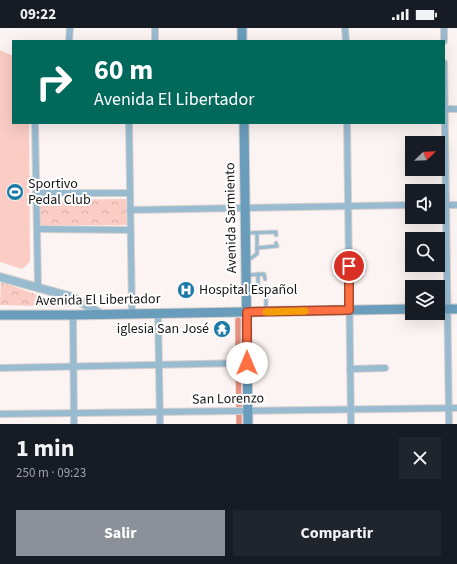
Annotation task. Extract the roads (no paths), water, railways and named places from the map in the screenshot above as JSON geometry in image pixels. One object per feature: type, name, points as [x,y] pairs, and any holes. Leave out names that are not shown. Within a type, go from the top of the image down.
[{"type":"main road","points":[[242,28],[242,40]]},
{"type":"main road","name":"Avenida Sarmiento","points":[[244,124],[248,424]]},
{"type":"main road","name":"Avenida El Libertador","points":[[0,315],[405,309]]},
{"type":"street","points":[[69,40],[70,28]]},
{"type":"street","points":[[155,28],[155,40]]},
{"type":"street","points":[[345,28],[346,40]]},
{"type":"street","points":[[444,28],[444,40]]},
{"type":"street","points":[[445,109],[457,108]]},
{"type":"street","points":[[35,124],[38,287]]},
{"type":"street","points":[[129,124],[132,314]]},
{"type":"street","points":[[347,124],[351,424]]},
{"type":"street","points":[[444,124],[446,205],[452,309],[449,424]]},
{"type":"street","points":[[36,193],[130,193]]},
{"type":"street","points":[[130,210],[405,205]]},
{"type":"street","points":[[446,205],[457,205]]},
{"type":"street","points":[[37,230],[130,230]]},
{"type":"street","points":[[0,277],[72,297],[101,314]]},
{"type":"street","points":[[158,313],[160,424]]},
{"type":"street","points":[[73,315],[74,424]]},
{"type":"street","points":[[0,368],[247,363]]},
{"type":"street","points":[[350,369],[385,368]]},
{"type":"street","name":"San Lorenzo","points":[[0,414],[74,414],[350,408],[457,408]]},
{"type":"lane","points":[[246,232],[265,234],[276,232],[276,236]]},
{"type":"lane","points":[[246,261],[257,256],[257,233]]},
{"type":"lane","points":[[257,248],[277,246],[276,244]]},
{"type":"lane","points":[[258,274],[258,290]]},
{"type":"lane","points":[[246,275],[265,274],[266,279]]},
{"type":"lane","points":[[247,291],[266,289],[266,312]]},
{"type":"waterway","points":[[238,320],[238,359]]},
{"type":"waterway","points":[[238,367],[239,407]]},
{"type":"waterway","points":[[239,414],[239,424]]},
{"type":"place","name":"Sportivo Pedal Club","points":[[15,192]]},
{"type":"place","name":"Hospital Español","points":[[186,290]]},
{"type":"place","name":"iglesia San José","points":[[222,329]]}]
